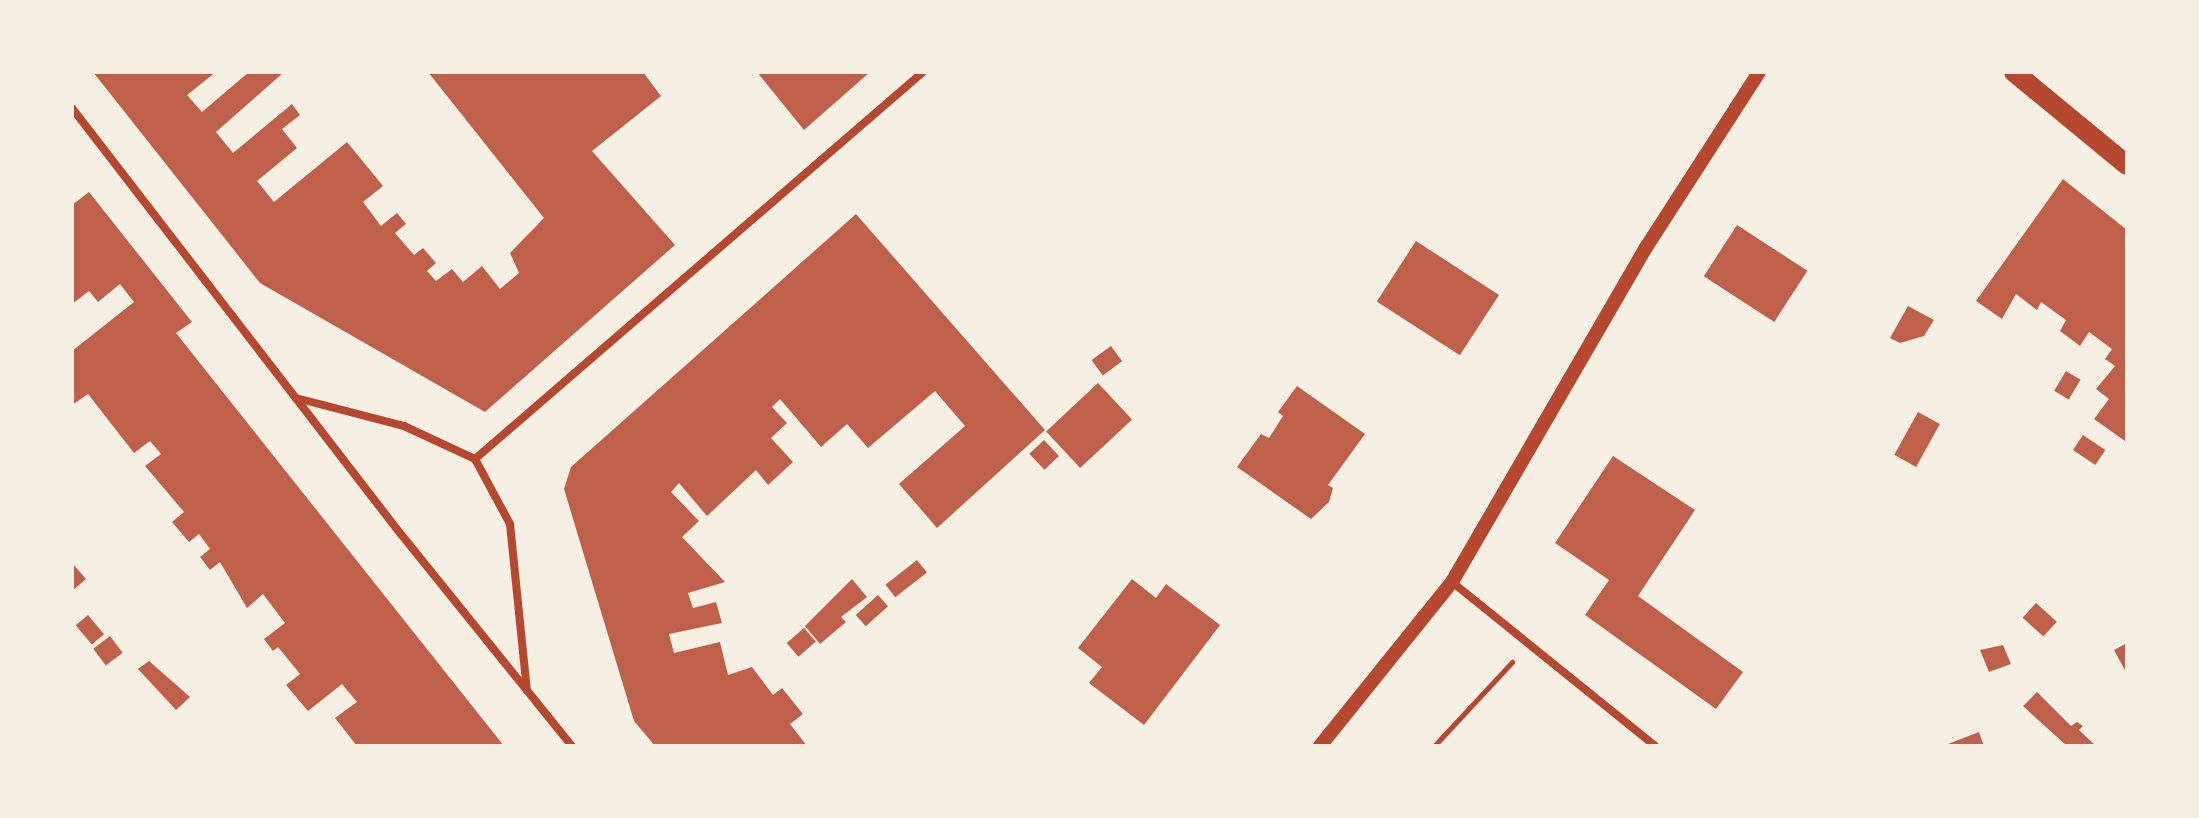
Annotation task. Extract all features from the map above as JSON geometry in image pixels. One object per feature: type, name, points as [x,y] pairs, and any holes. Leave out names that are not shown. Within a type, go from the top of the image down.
[{"type":"main road","points":[[2014,72],[2127,165]]},
{"type":"street","points":[[475,459],[923,72]]},
{"type":"street","points":[[1320,746],[1452,582],[1647,246],[1759,72]]},
{"type":"street","points":[[72,108],[295,397],[572,746]]},
{"type":"street","points":[[295,397],[404,426],[475,459],[510,524],[527,691]]},
{"type":"street","points":[[1452,582],[1655,746]]},
{"type":"path","points":[[1434,746],[1528,644]]},
{"type":"building","points":[[93,72],[216,72],[187,95],[202,112],[249,72],[284,72],[216,132],[233,153],[292,104],[300,115],[282,129],[297,148],[257,181],[274,202],[347,142],[383,186],[363,202],[381,226],[397,213],[406,224],[395,233],[414,255],[423,248],[436,263],[427,271],[436,281],[452,269],[463,282],[482,266],[500,289],[519,273],[510,253],[544,218],[428,72],[643,72],[661,96],[592,151],[675,245],[485,412],[260,283]]},
{"type":"building","points":[[757,72],[870,72],[804,130]]},
{"type":"building","points":[[2063,179],[2127,230],[2125,441],[2094,419],[2109,399],[2096,389],[2115,366],[2105,359],[2112,349],[2089,332],[2080,346],[2060,331],[2066,320],[2041,302],[2037,310],[2016,294],[2002,319],[1976,301]]},
{"type":"building","points":[[89,192],[192,322],[176,333],[504,746],[357,746],[335,718],[357,702],[342,684],[308,711],[286,685],[300,674],[278,647],[273,651],[264,639],[285,623],[263,594],[247,608],[220,562],[210,570],[200,557],[210,549],[199,534],[189,542],[172,522],[184,512],[145,466],[161,454],[150,441],[134,453],[88,394],[72,405],[72,351],[134,302],[120,284],[98,302],[89,291],[72,304],[72,205]]},
{"type":"building","points":[[856,214],[1045,430],[937,528],[899,484],[965,426],[935,391],[868,448],[847,424],[821,447],[780,399],[772,407],[787,423],[771,438],[793,462],[768,485],[756,470],[707,516],[679,483],[671,492],[699,521],[682,537],[725,582],[688,593],[693,608],[716,602],[722,623],[669,634],[674,653],[720,642],[728,675],[752,667],[773,695],[782,688],[803,714],[790,724],[807,746],[655,746],[634,721],[564,489],[571,467]]},
{"type":"building","points":[[1737,225],[1807,271],[1774,322],[1704,276]]},
{"type":"building","points":[[1416,241],[1499,295],[1460,355],[1377,301]]},
{"type":"building","points":[[1908,306],[1934,320],[1924,336],[1900,343],[1890,338]]},
{"type":"building","points":[[1111,346],[1122,361],[1103,375],[1092,360]]},
{"type":"building","points":[[2066,371],[2081,380],[2069,399],[2054,391]]},
{"type":"building","points":[[1098,383],[1132,420],[1080,468],[1046,431]]},
{"type":"building","points":[[1297,386],[1365,434],[1328,485],[1333,488],[1329,502],[1311,519],[1237,467],[1261,434],[1269,438],[1283,416],[1278,412]]},
{"type":"building","points":[[1918,412],[1940,424],[1916,467],[1894,455]]},
{"type":"building","points":[[2083,435],[2105,450],[2095,465],[2073,450]]},
{"type":"building","points":[[1044,440],[1059,456],[1044,470],[1029,454]]},
{"type":"building","points":[[1613,456],[1695,510],[1638,596],[1743,672],[1716,709],[1585,615],[1609,580],[1555,543]]},
{"type":"building","points":[[917,560],[927,573],[895,597],[885,585]]},
{"type":"building","points":[[72,563],[86,579],[72,591]]},
{"type":"building","points":[[852,579],[867,597],[841,617],[846,622],[820,644],[805,626]]},
{"type":"building","points":[[1132,579],[1156,598],[1166,584],[1220,625],[1144,725],[1089,683],[1102,667],[1078,648]]},
{"type":"building","points":[[878,595],[888,606],[866,626],[856,615]]},
{"type":"building","points":[[2036,603],[2057,622],[2043,637],[2023,618]]},
{"type":"building","points":[[88,615],[104,634],[92,644],[76,625]]},
{"type":"building","points":[[804,628],[816,642],[798,657],[787,643]]},
{"type":"building","points":[[110,636],[123,653],[106,665],[93,649]]},
{"type":"building","points":[[2127,643],[2127,674],[2114,650]]},
{"type":"building","points":[[2003,645],[2011,664],[1989,672],[1980,650]]},
{"type":"building","points":[[149,661],[190,697],[176,710],[138,669]]},
{"type":"building","points":[[2037,692],[2071,726],[2077,722],[2083,726],[2079,730],[2096,746],[2067,746],[2036,718],[2023,706]]},
{"type":"building","points":[[1979,732],[1984,746],[1943,746]]}]
